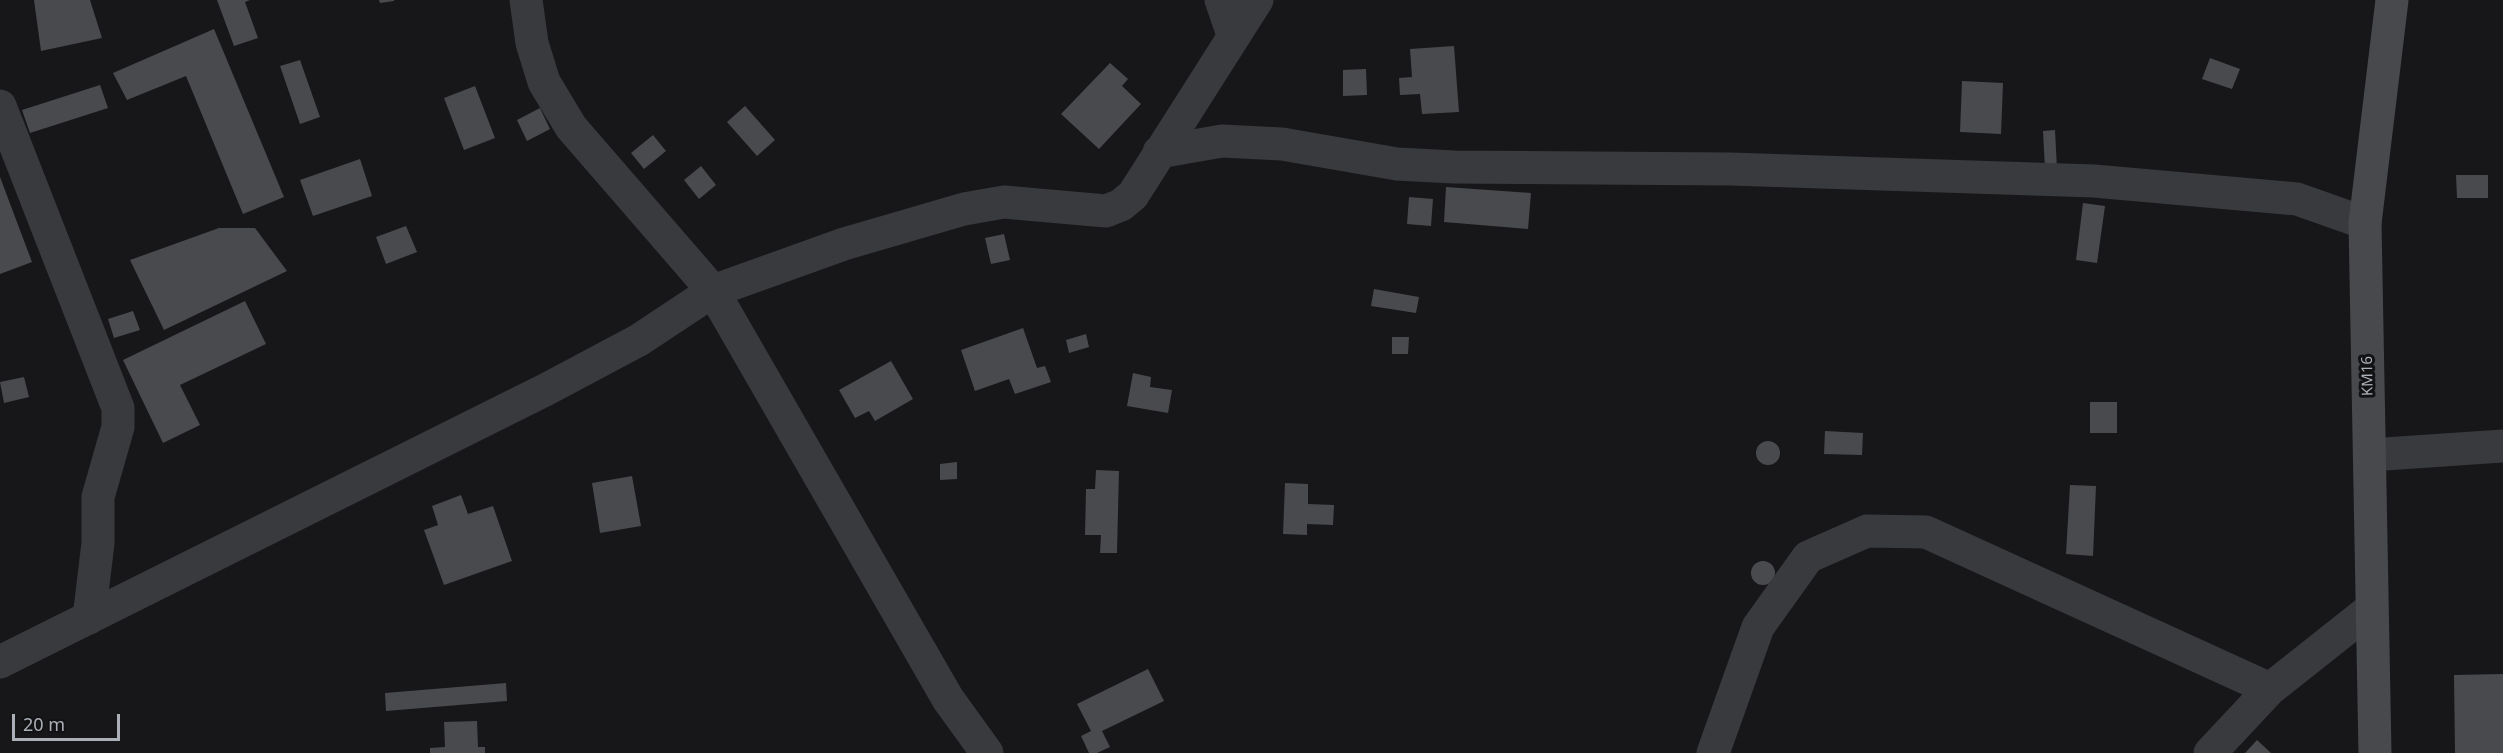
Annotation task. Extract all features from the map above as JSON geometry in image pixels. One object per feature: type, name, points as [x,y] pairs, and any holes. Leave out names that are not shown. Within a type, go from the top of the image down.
[{"type":"street","points":[[526,0],[532,43],[543,82],[571,127],[713,291],[948,699],[987,753]]},
{"type":"street","points":[[1221,0],[1233,35]]},
{"type":"street","points":[[0,662],[138,591],[547,389],[639,340],[713,291],[844,244],[964,209],[1004,202],[1106,211],[1122,205],[1133,195],[1257,0]]},
{"type":"street","name":"KM16","points":[[2375,753],[2365,223],[2392,0]]},
{"type":"street","points":[[1195,95],[1222,141]]},
{"type":"street","points":[[0,106],[118,408],[118,427],[98,497],[98,543],[89,618]]},
{"type":"street","points":[[1159,152],[1222,141],[1282,144],[1397,164],[1730,169],[2014,178],[2186,188],[2297,199],[2365,223]]},
{"type":"street","points":[[2370,455],[2503,446]]},
{"type":"street","points":[[1713,753],[1758,627],[1808,557],[1867,531],[1926,532],[2270,689]]},
{"type":"street","points":[[98,543],[138,591]]},
{"type":"street","points":[[2210,753],[2270,689],[2371,609]]},
{"type":"building","points":[[34,0],[90,0],[102,38],[41,51]]},
{"type":"building","points":[[217,0],[250,0],[245,2],[258,38],[234,46]]},
{"type":"building","points":[[379,0],[394,0],[394,1],[380,3]]},
{"type":"building","points":[[214,29],[284,197],[243,214],[186,76],[127,100],[113,73]]},
{"type":"building","points":[[1454,46],[1459,112],[1422,114],[1420,94],[1400,95],[1399,78],[1412,77],[1410,49]]},
{"type":"building","points":[[2210,58],[2240,69],[2232,89],[2202,79]]},
{"type":"building","points":[[300,60],[320,117],[300,124],[280,66]]},
{"type":"building","points":[[1110,63],[1128,79],[1122,86],[1141,104],[1099,149],[1061,114]]},
{"type":"building","points":[[1366,69],[1367,95],[1343,96],[1343,70]]},
{"type":"building","points":[[1962,81],[2003,83],[2001,134],[1960,132]]},
{"type":"building","points":[[100,85],[108,108],[30,133],[22,110]]},
{"type":"building","points":[[475,86],[495,138],[464,150],[444,98]]},
{"type":"building","points":[[745,106],[775,140],[757,156],[727,122]]},
{"type":"building","points":[[540,108],[550,129],[527,141],[517,120]]},
{"type":"building","points":[[2055,130],[2057,169],[2045,169],[2043,131]]},
{"type":"building","points":[[653,135],[666,151],[644,169],[631,153]]},
{"type":"building","points":[[360,159],[372,196],[313,216],[300,180]]},
{"type":"building","points":[[701,166],[716,185],[699,199],[684,180]]},
{"type":"building","points":[[2456,175],[2488,175],[2488,198],[2457,198]]},
{"type":"building","points":[[0,177],[32,262],[0,274]]},
{"type":"building","points":[[1446,187],[1531,193],[1528,229],[1444,222]]},
{"type":"building","points":[[1409,197],[1433,199],[1431,226],[1407,224]]},
{"type":"building","points":[[2083,203],[2105,206],[2097,263],[2076,260]]},
{"type":"building","points":[[406,226],[417,252],[386,264],[376,237]]},
{"type":"building","points":[[219,228],[255,228],[287,271],[164,330],[130,260]]},
{"type":"building","points":[[1004,234],[1010,260],[991,264],[985,238]]},
{"type":"building","points":[[1374,289],[1419,297],[1416,313],[1371,306]]},
{"type":"building","points":[[245,301],[266,344],[180,385],[200,425],[163,443],[123,360]]},
{"type":"building","points":[[133,311],[140,330],[114,338],[108,319]]},
{"type":"building","points":[[1023,328],[1037,368],[1045,366],[1051,382],[1015,394],[1009,379],[975,391],[961,350]]},
{"type":"building","points":[[1086,334],[1089,347],[1069,353],[1066,340]]},
{"type":"building","points":[[1392,337],[1409,337],[1408,354],[1392,354]]},
{"type":"building","points":[[891,361],[913,399],[875,421],[869,411],[855,418],[839,390]]},
{"type":"building","points":[[1133,373],[1151,377],[1150,387],[1172,390],[1168,413],[1127,406]]},
{"type":"building","points":[[24,377],[29,397],[4,403],[0,382]]},
{"type":"building","points":[[2090,402],[2117,402],[2117,433],[2090,433]]},
{"type":"building","points":[[1825,431],[1863,433],[1862,455],[1824,454]]},
{"type":"building","points":[[1768,441],[1773,442],[1779,448],[1779,458],[1773,464],[1768,465],[1763,464],[1757,458],[1756,453],[1757,448],[1763,442]]},
{"type":"building","points":[[957,462],[957,479],[940,480],[940,464]]},
{"type":"building","points":[[1096,470],[1119,471],[1117,553],[1100,553],[1101,535],[1085,535],[1086,489],[1095,489]]},
{"type":"building","points":[[632,476],[641,526],[600,533],[592,483]]},
{"type":"building","points":[[1285,483],[1308,484],[1308,504],[1334,505],[1333,525],[1307,524],[1307,535],[1283,534]]},
{"type":"building","points":[[2070,485],[2096,486],[2093,556],[2066,554]]},
{"type":"building","points":[[461,495],[468,514],[493,506],[512,561],[444,585],[424,530],[438,525],[432,506]]},
{"type":"building","points":[[1763,561],[1768,562],[1774,568],[1774,578],[1768,584],[1763,585],[1758,584],[1752,578],[1751,573],[1752,568],[1758,562]]},
{"type":"building","points":[[1148,669],[1164,701],[1102,731],[1110,747],[1097,753],[1089,753],[1081,736],[1091,731],[1077,704]]},
{"type":"building","points":[[2503,674],[2503,753],[2455,753],[2454,675]]},
{"type":"building","points":[[506,683],[507,701],[386,711],[385,693]]},
{"type":"building","points":[[477,721],[478,747],[485,747],[485,753],[430,753],[430,748],[445,747],[444,722]]},
{"type":"building","points":[[2257,740],[2271,753],[2245,753]]}]
